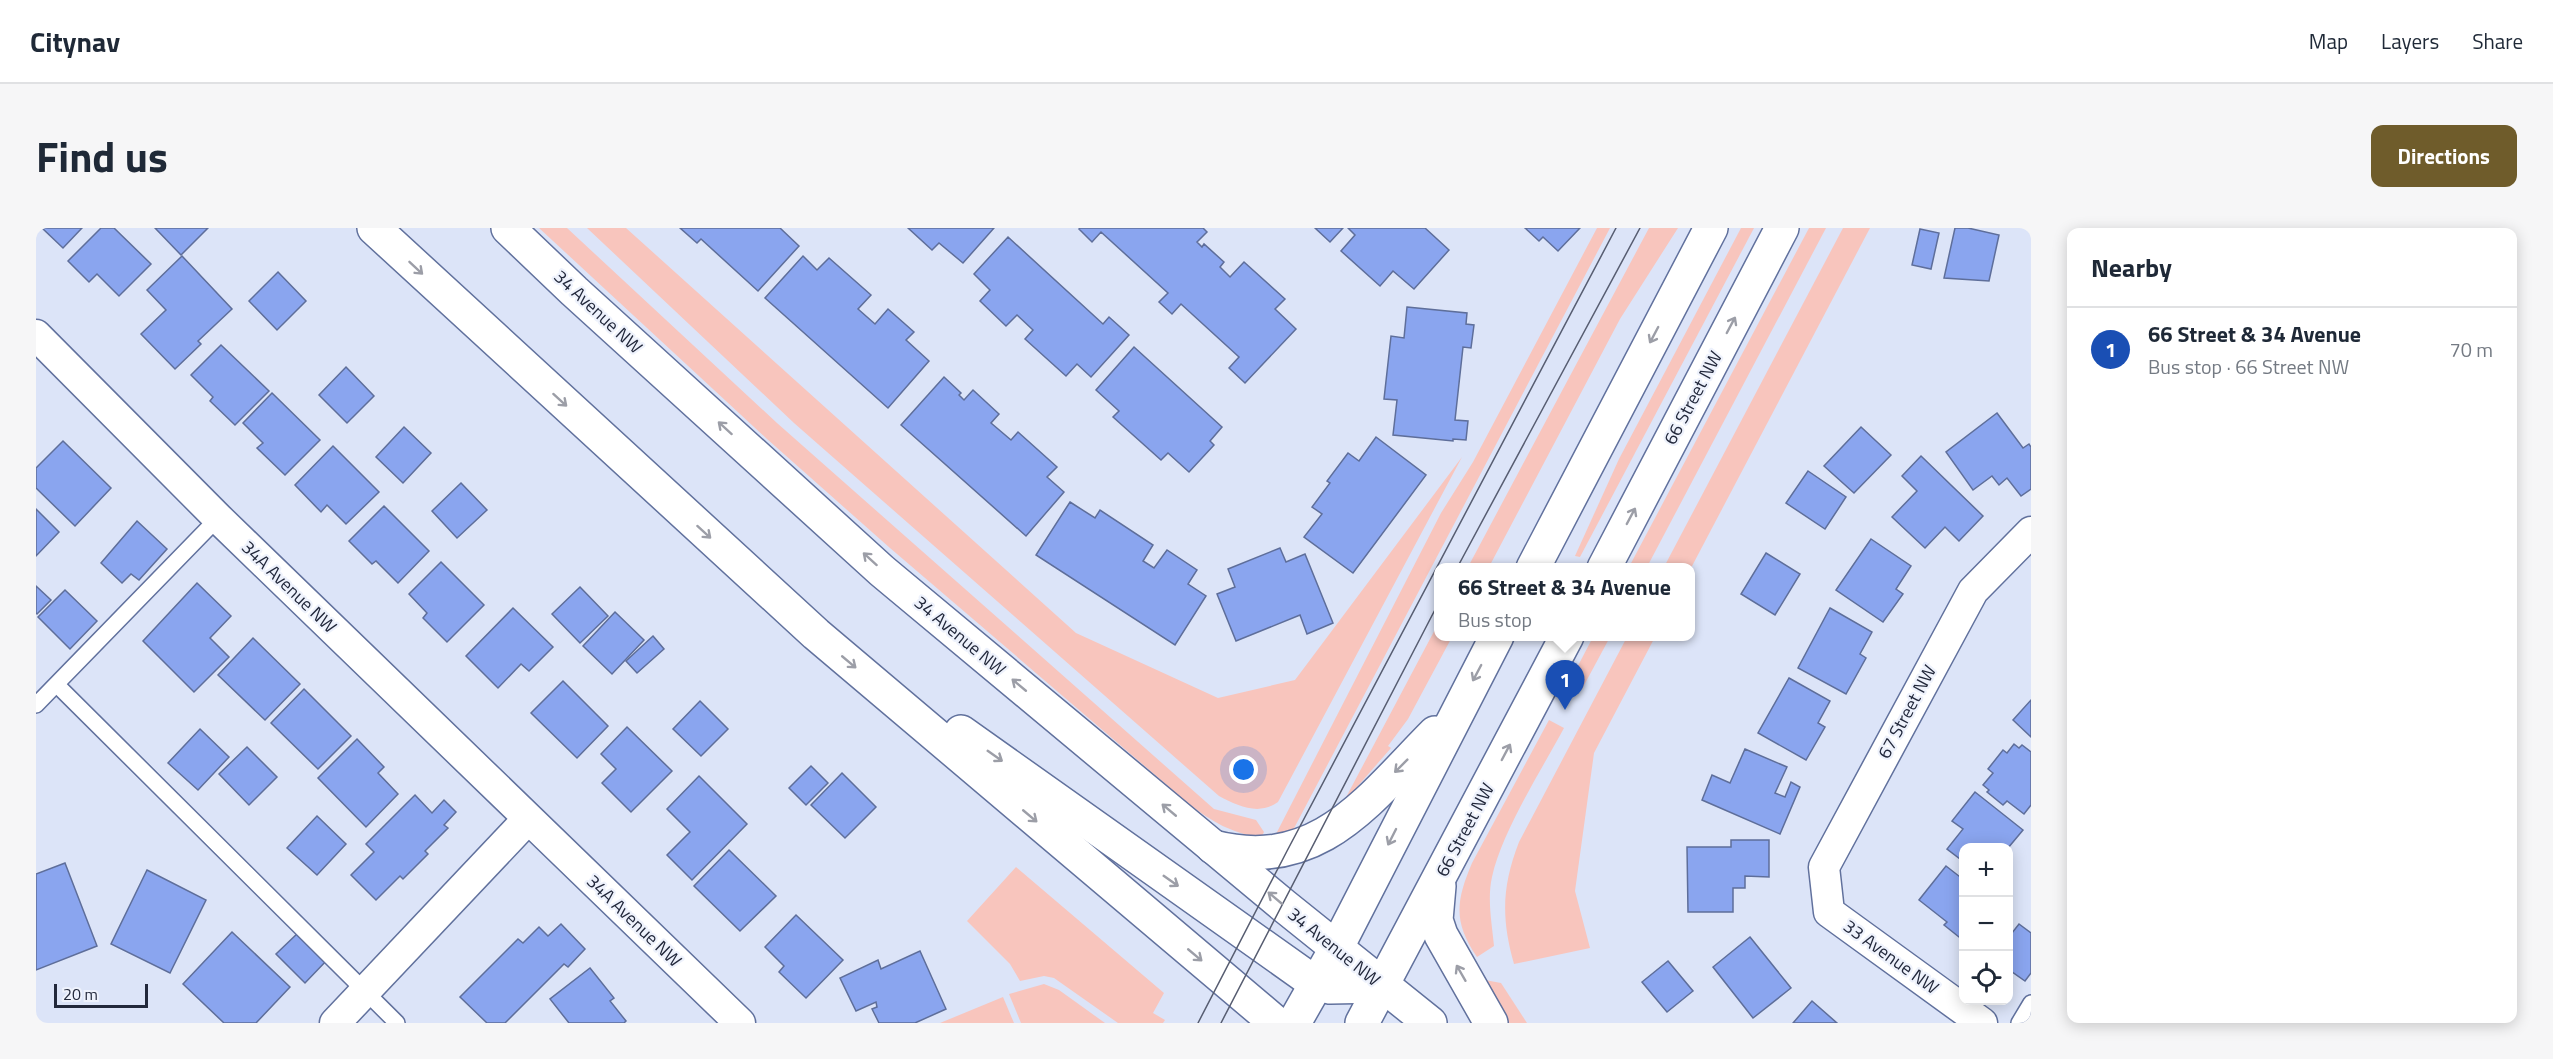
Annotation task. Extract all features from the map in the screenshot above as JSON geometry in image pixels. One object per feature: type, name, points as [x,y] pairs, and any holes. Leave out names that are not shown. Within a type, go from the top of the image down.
[{"type":"main road","points":[[374,228],[467,316],[816,634],[1276,1023]]},
{"type":"main road","name":"34 Avenue NW","points":[[508,228],[574,291],[882,571],[1336,949],[1430,1023]]},
{"type":"main road","points":[[1535,563],[1711,228]]},
{"type":"main road","name":"66 Street NW","points":[[1606,563],[1782,228]]},
{"type":"main road","points":[[1294,1023],[1336,949],[1494,641]]},
{"type":"main road","name":"66 Street NW","points":[[1362,1023],[1564,641]]},
{"type":"main road","points":[[889,697],[961,732],[1316,983],[1330,987],[1382,986]]},
{"type":"main road","points":[[1214,847],[1243,853],[1287,851],[1317,840],[1343,824],[1458,710]]},
{"type":"main road","points":[[1440,878],[1436,920],[1450,954],[1491,1023]]},
{"type":"street","name":"34A Avenue NW","points":[[42,352],[218,518],[527,820],[740,1023]]},
{"type":"street","name":"67 Street NW","points":[[1829,912],[1824,867],[1830,854],[1973,591],[2031,532]]},
{"type":"street","points":[[335,1023],[527,820]]},
{"type":"street","name":"33 Avenue NW","points":[[1829,912],[1982,1023]]},
{"type":"lane","points":[[36,705],[218,518]]},
{"type":"lane","points":[[57,685],[397,1023]]},
{"type":"lane","points":[[2019,1023],[2031,1003]]},
{"type":"shaded area","points":[[539,228],[567,228],[777,423],[1214,809],[1256,820],[1264,832],[1261,838],[1223,826],[1189,804],[890,548],[767,439]]},
{"type":"shaded area","points":[[587,228],[626,228],[1076,633],[1218,698],[1295,680],[1462,457],[1278,802],[1263,808],[1248,808],[1219,796],[794,423]]},
{"type":"shaded area","points":[[1597,228],[1610,228],[1291,834],[1276,834],[1441,513],[1473,462]]},
{"type":"shaded area","points":[[1649,228],[1678,228],[1620,319],[1491,563],[1470,563]]},
{"type":"shaded area","points":[[1741,228],[1754,228],[1580,557],[1575,556],[1619,459]]},
{"type":"shaded area","points":[[1809,228],[1826,228],[1649,563],[1631,563]]},
{"type":"shaded area","points":[[1843,228],[1870,228],[1694,563],[1666,563]]},
{"type":"shaded area","points":[[1434,631],[1434,641],[1450,641],[1408,719],[1388,746],[1391,748],[1343,803]]},
{"type":"shaded area","points":[[1591,641],[1608,641],[1582,689],[1569,683]]},
{"type":"shaded area","points":[[1625,641],[1653,641],[1594,753],[1575,891],[1590,948],[1514,964],[1507,932],[1505,902],[1509,873],[1519,842]]},
{"type":"shaded area","points":[[1549,720],[1564,728],[1504,840],[1492,877],[1490,894],[1494,946],[1477,957],[1469,944],[1461,922],[1459,911],[1463,889],[1472,863]]},
{"type":"shaded area","points":[[1016,867],[1164,993],[1153,1013],[1165,1020],[1163,1023],[1118,1023],[1054,978],[1044,976],[1020,981],[1010,964],[967,921]]},
{"type":"shaded area","points":[[1485,980],[1501,983],[1527,1023],[1509,1023]]},
{"type":"shaded area","points":[[1044,984],[1059,990],[1105,1023],[1021,1023],[1009,994]]},
{"type":"shaded area","points":[[1003,997],[1014,1023],[940,1023]]},
{"type":"building","points":[[42,228],[82,228],[63,248]]},
{"type":"building","points":[[101,228],[114,228],[151,264],[119,296],[97,274],[89,282],[68,261]]},
{"type":"building","points":[[155,228],[208,228],[181,255]]},
{"type":"building","points":[[680,228],[780,228],[799,246],[758,291],[701,239],[697,243]]},
{"type":"building","points":[[908,228],[994,228],[963,263],[939,243],[932,250]]},
{"type":"building","points":[[1080,228],[1203,228],[1207,232],[1197,242],[1202,247],[1204,244],[1224,262],[1220,267],[1230,277],[1244,262],[1285,299],[1275,309],[1296,329],[1245,383],[1229,368],[1239,357],[1181,304],[1172,314],[1159,302],[1168,293],[1101,232],[1092,242]]},
{"type":"building","points":[[1315,228],[1343,228],[1330,242]]},
{"type":"building","points":[[1348,228],[1425,228],[1449,250],[1414,289],[1393,271],[1380,286],[1341,251],[1355,235]]},
{"type":"building","points":[[1525,228],[1580,228],[1558,251],[1543,237],[1539,241]]},
{"type":"building","points":[[1955,228],[1968,228],[1999,235],[1989,281],[1944,278]]},
{"type":"building","points":[[1920,229],[1939,233],[1931,269],[1912,265]]},
{"type":"building","points":[[1008,237],[1103,324],[1109,317],[1129,335],[1091,377],[1077,364],[1066,376],[1025,339],[1033,330],[1017,315],[1006,326],[980,301],[990,290],[974,274]]},
{"type":"building","points":[[182,256],[232,309],[198,341],[201,344],[175,369],[141,334],[166,310],[147,290]]},
{"type":"building","points":[[803,256],[817,270],[829,258],[871,295],[858,309],[875,324],[888,309],[914,332],[906,340],[929,361],[888,408],[765,298]]},
{"type":"building","points":[[278,272],[306,301],[277,330],[249,301]]},
{"type":"building","points":[[1407,307],[1467,313],[1466,324],[1474,325],[1471,348],[1463,347],[1455,420],[1468,421],[1466,440],[1453,439],[1453,441],[1393,435],[1397,400],[1384,399],[1391,336],[1404,338]]},
{"type":"building","points":[[221,345],[269,391],[235,425],[210,401],[213,397],[191,375]]},
{"type":"building","points":[[1134,347],[1222,427],[1210,441],[1214,445],[1189,472],[1168,453],[1161,460],[1113,417],[1119,411],[1096,390]]},
{"type":"building","points":[[346,367],[374,396],[347,423],[319,395]]},
{"type":"building","points":[[944,377],[961,393],[959,395],[964,400],[973,390],[999,414],[991,423],[1011,440],[1018,432],[1057,467],[1047,477],[1064,492],[1026,536],[901,425]]},
{"type":"building","points":[[272,393],[320,440],[285,475],[257,448],[263,443],[243,423]]},
{"type":"building","points":[[1997,413],[2023,448],[2029,444],[2031,447],[2031,489],[2021,496],[2007,478],[1999,485],[1992,476],[1973,490],[1946,452]]},
{"type":"building","points":[[404,427],[431,453],[403,483],[376,457]]},
{"type":"building","points":[[1861,427],[1891,455],[1854,493],[1824,466]]},
{"type":"building","points":[[1376,437],[1426,475],[1353,573],[1304,537],[1322,514],[1312,507],[1330,483],[1327,481],[1348,453],[1359,461]]},
{"type":"building","points":[[63,441],[111,488],[75,526],[36,488],[36,468]]},
{"type":"building","points":[[333,446],[379,492],[346,524],[327,505],[321,512],[295,485]]},
{"type":"building","points":[[1921,456],[1983,516],[1959,541],[1945,527],[1925,548],[1892,517],[1917,491],[1902,476]]},
{"type":"building","points":[[1808,471],[1846,497],[1825,529],[1786,503]]},
{"type":"building","points":[[461,483],[487,510],[457,538],[432,511]]},
{"type":"building","points":[[1070,502],[1095,518],[1100,510],[1153,545],[1143,561],[1154,568],[1167,550],[1197,570],[1188,584],[1206,596],[1175,645],[1036,555]]},
{"type":"building","points":[[384,506],[429,551],[398,583],[376,561],[372,564],[349,541]]},
{"type":"building","points":[[36,509],[59,532],[36,556]]},
{"type":"building","points":[[137,521],[167,549],[139,580],[131,574],[122,583],[101,563]]},
{"type":"building","points":[[1871,539],[1911,566],[1896,589],[1903,594],[1883,622],[1836,590]]},
{"type":"building","points":[[1280,548],[1286,562],[1305,554],[1333,623],[1307,634],[1300,615],[1236,641],[1217,594],[1235,587],[1228,569]]},
{"type":"building","points":[[1766,553],[1800,574],[1775,615],[1741,594]]},
{"type":"building","points":[[441,562],[484,605],[447,642],[423,618],[427,613],[409,594]]},
{"type":"building","points":[[197,583],[231,616],[210,638],[229,657],[194,692],[143,641]]},
{"type":"building","points":[[36,586],[51,600],[37,614],[36,613]]},
{"type":"building","points":[[580,587],[608,616],[580,643],[552,614]]},
{"type":"building","points":[[65,590],[97,621],[70,649],[38,617]]},
{"type":"building","points":[[513,608],[553,647],[529,671],[521,664],[498,688],[466,656]]},
{"type":"building","points":[[1830,608],[1872,632],[1860,654],[1866,658],[1846,694],[1798,668]]},
{"type":"building","points":[[615,612],[644,640],[612,674],[583,646]]},
{"type":"building","points":[[653,636],[664,649],[637,673],[626,661]]},
{"type":"building","points":[[253,638],[300,684],[265,720],[218,675]]},
{"type":"building","points":[[1789,678],[1830,701],[1818,723],[1825,727],[1806,760],[1758,733]]},
{"type":"building","points":[[563,681],[608,726],[577,758],[531,713]]},
{"type":"building","points":[[304,689],[351,736],[318,769],[271,723]]},
{"type":"building","points":[[2031,700],[2031,737],[2013,720]]},
{"type":"building","points":[[700,701],[728,729],[701,756],[673,729]]},
{"type":"building","points":[[627,727],[672,771],[631,812],[602,783],[616,769],[601,754]]},
{"type":"building","points":[[200,729],[229,757],[198,790],[168,763]]},
{"type":"building","points":[[357,739],[384,767],[378,773],[398,794],[366,827],[318,778]]},
{"type":"building","points":[[2014,744],[2019,748],[2022,745],[2031,752],[2031,805],[2024,814],[2007,801],[2003,805],[1987,792],[1989,790],[1983,785],[1993,773],[1988,769],[2003,750],[2007,753]]},
{"type":"building","points":[[247,747],[277,777],[249,805],[219,774]]},
{"type":"building","points":[[1745,749],[1787,767],[1775,793],[1785,797],[1791,782],[1800,787],[1780,834],[1702,800],[1712,775],[1730,783]]},
{"type":"building","points":[[811,766],[828,783],[806,805],[789,788]]},
{"type":"building","points":[[842,773],[876,807],[845,838],[811,805]]},
{"type":"building","points":[[699,776],[747,824],[692,880],[667,855],[690,832],[667,809]]},
{"type":"building","points":[[1975,792],[2023,830],[2012,843],[1959,843],[1959,858],[1947,849],[1963,829],[1952,821]]},
{"type":"building","points":[[415,795],[432,813],[444,800],[456,812],[444,825],[448,828],[425,851],[428,854],[403,879],[400,876],[376,900],[351,875],[374,852],[366,844]]},
{"type":"building","points":[[317,816],[346,844],[317,875],[287,848]]},
{"type":"building","points":[[1731,840],[1769,840],[1769,877],[1745,876],[1745,888],[1733,888],[1733,912],[1688,912],[1687,847],[1731,847]]},
{"type":"building","points":[[729,850],[776,896],[740,931],[694,886]]},
{"type":"building","points":[[65,863],[97,946],[36,970],[36,874]]},
{"type":"building","points":[[1946,866],[1959,876],[1959,937],[1944,925],[1947,922],[1919,900]]},
{"type":"building","points":[[147,870],[206,900],[170,973],[111,944]]},
{"type":"building","points":[[796,915],[843,960],[806,998],[779,972],[784,966],[765,947]]},
{"type":"building","points":[[561,924],[585,949],[568,967],[564,964],[505,1023],[487,1023],[460,997],[518,939],[523,943],[539,927],[548,936]]},
{"type":"building","points":[[2019,924],[2031,933],[2031,973],[2025,981],[2013,973],[2013,932]]},
{"type":"building","points":[[300,931],[328,959],[305,983],[276,954]]},
{"type":"building","points":[[232,932],[290,987],[256,1023],[224,1023],[183,984]]},
{"type":"building","points":[[1750,937],[1791,988],[1753,1018],[1713,967]]},
{"type":"building","points":[[920,951],[946,1009],[915,1023],[879,1023],[872,1009],[877,1007],[876,1002],[856,1011],[840,978],[878,960],[881,969]]},
{"type":"building","points":[[1668,961],[1693,991],[1667,1012],[1642,982]]},
{"type":"building","points":[[590,968],[614,998],[610,1001],[626,1021],[624,1023],[569,1023],[550,999]]},
{"type":"building","points":[[1812,1001],[1837,1023],[1793,1023]]},
{"type":"tram line","points":[[1439,563],[1616,228]]},
{"type":"tram line","points":[[1460,563],[1640,228]]},
{"type":"tram line","points":[[1198,1023],[1434,573]]},
{"type":"tram line","points":[[1221,1023],[1434,612]]},
{"type":"place","name":"66 Street & 34 Avenue","points":[[1565,710]]}]
